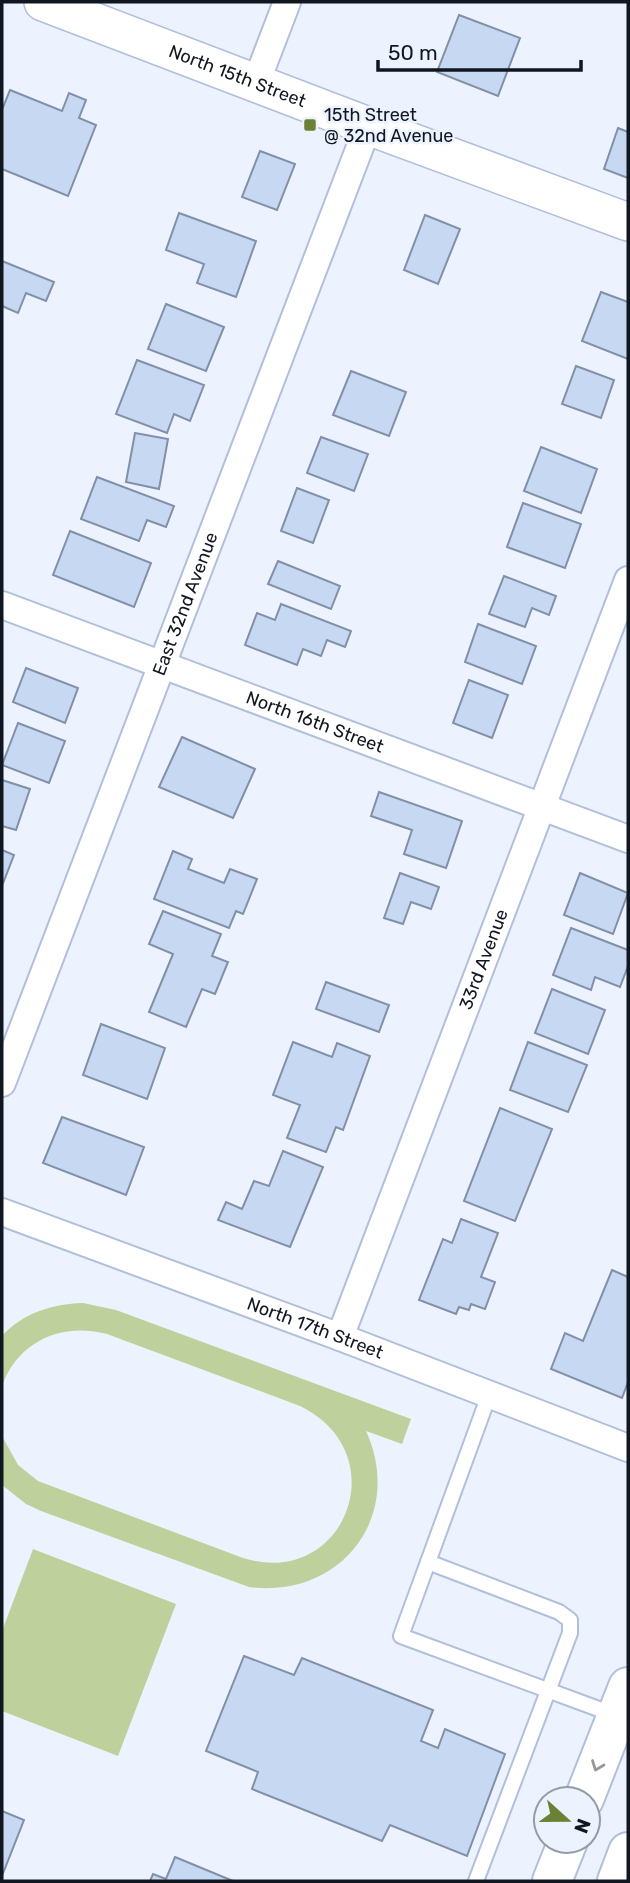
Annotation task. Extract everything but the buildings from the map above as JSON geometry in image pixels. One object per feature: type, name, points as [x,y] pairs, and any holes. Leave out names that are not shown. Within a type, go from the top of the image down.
[{"type":"main road","name":"North 15th Street","points":[[43,2],[368,127],[628,222]]},
{"type":"main road","points":[[590,1785],[623,1701]]},
{"type":"main road","points":[[617,1881],[628,1852]]},
{"type":"main road","points":[[552,1881],[562,1855]]},
{"type":"street","points":[[256,83],[287,2]]},
{"type":"street","name":"East 32nd Avenue","points":[[2,1083],[368,127]]},
{"type":"street","name":"33rd Avenue","points":[[340,1337],[628,580]]},
{"type":"street","name":"North 16th Street","points":[[2,606],[628,839]]},
{"type":"street","name":"North 17th Street","points":[[2,1212],[340,1337],[628,1448]]},
{"type":"lane","points":[[489,1395],[401,1636],[548,1690],[623,1701]]},
{"type":"lane","points":[[428,1562],[559,1612],[570,1620],[570,1633],[476,1881]]},
{"type":"green space","points":[[83,1303],[116,1310],[411,1419],[402,1444],[366,1431],[376,1463],[377,1493],[370,1521],[357,1545],[337,1565],[312,1580],[282,1587],[249,1587],[41,1511],[26,1504],[2,1485],[2,1436],[18,1465],[38,1481],[243,1558],[278,1563],[308,1554],[331,1537],[346,1512],[352,1484],[347,1454],[330,1428],[300,1406],[107,1334],[74,1331],[58,1333],[44,1339],[19,1357],[2,1386],[2,1336],[19,1321],[39,1311],[60,1305]]},
{"type":"green space","points":[[33,1549],[176,1604],[118,1756],[2,1711],[2,1631]]},
{"type":"place","name":"15th Street @ 32nd Avenue","points":[[310,125]]}]
